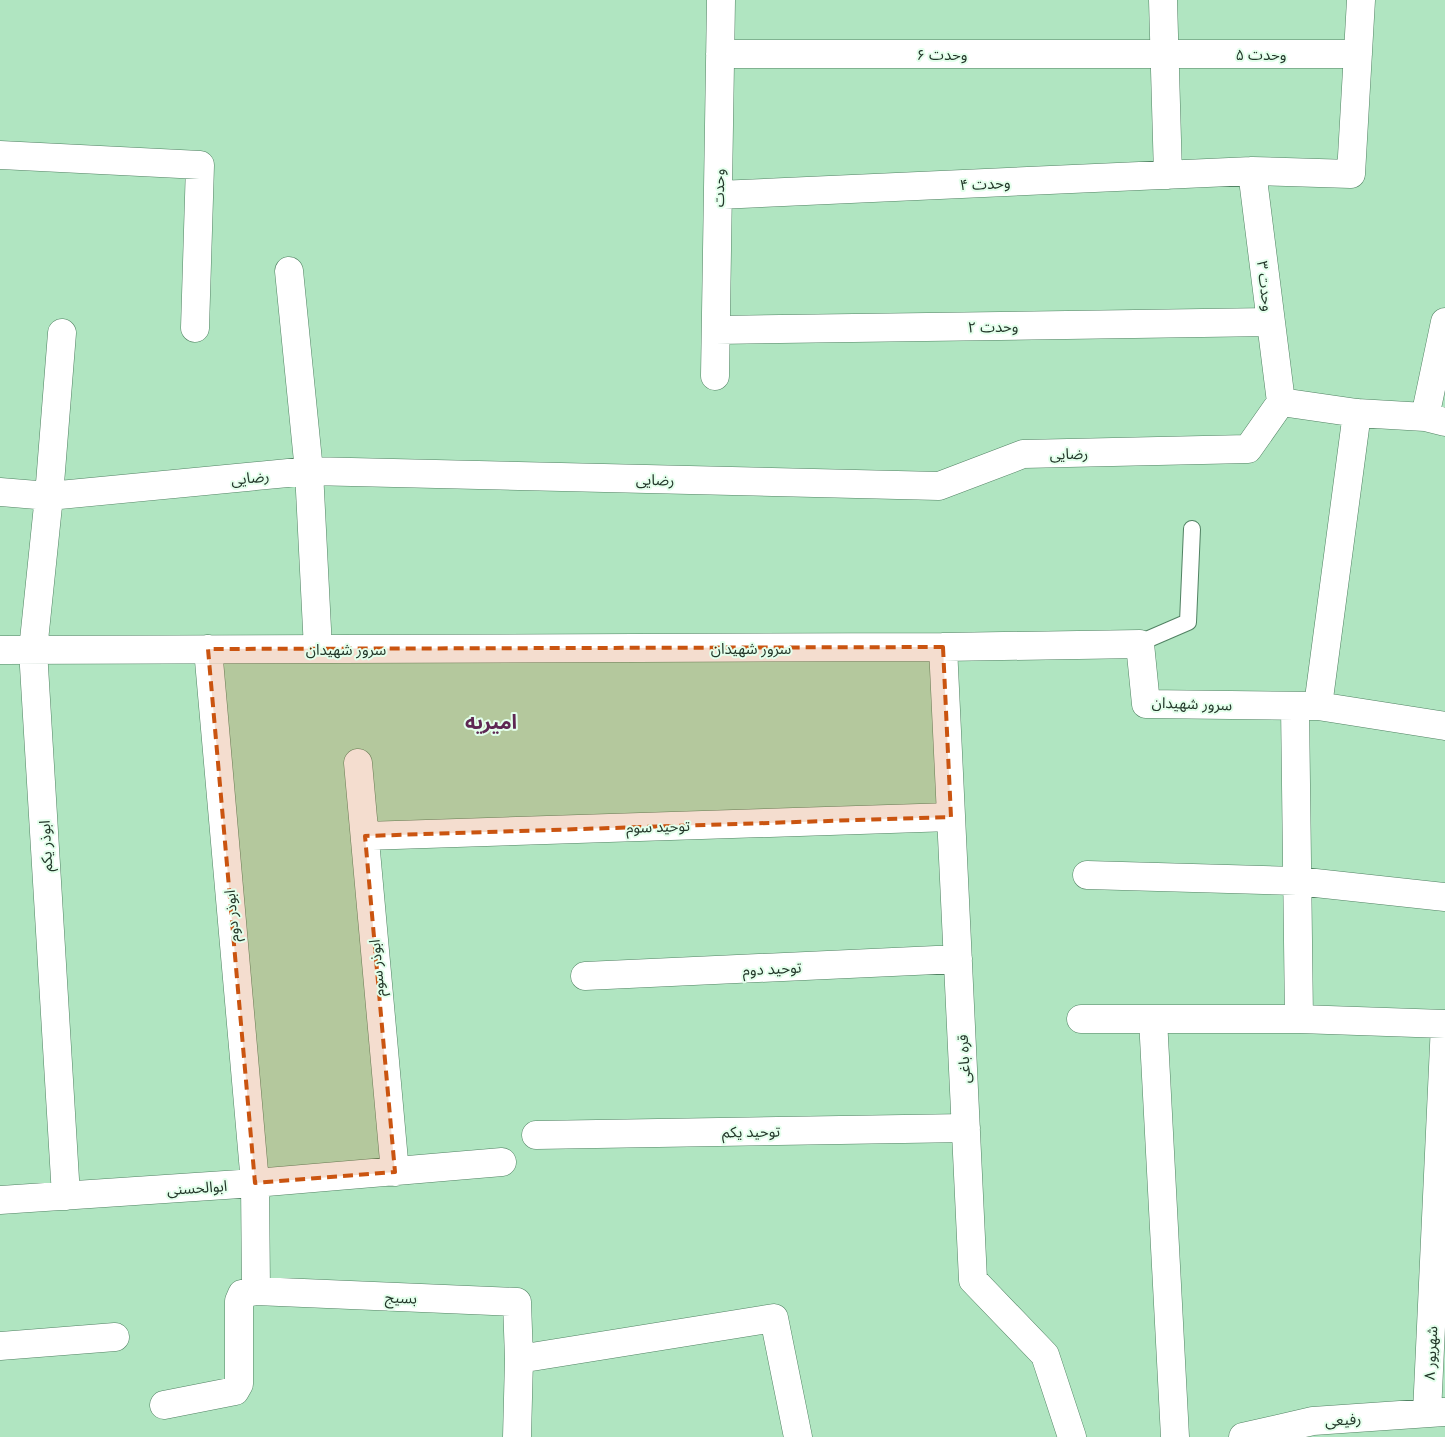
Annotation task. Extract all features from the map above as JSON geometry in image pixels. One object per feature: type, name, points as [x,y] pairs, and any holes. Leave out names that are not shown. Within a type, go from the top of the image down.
[{"type":"street","name":"وحدت","points":[[715,376],[721,0]]},
{"type":"street","points":[[1163,0],[1168,175]]},
{"type":"street","points":[[1358,54],[1361,0]]},
{"type":"street","name":"وحدت ۶","points":[[720,54],[1164,54]]},
{"type":"street","name":"وحدت ۵","points":[[1164,54],[1358,54]]},
{"type":"street","name":"وحدت ۴","points":[[718,195],[1252,171],[1351,174],[1358,54]]},
{"type":"street","points":[[0,155],[200,165],[195,328]]},
{"type":"street","name":"وحدت ۳","points":[[1252,171],[1280,402]]},
{"type":"street","points":[[289,271],[308,471],[318,649]]},
{"type":"street","name":"وحدت ۲","points":[[716,330],[1270,322]]},
{"type":"street","points":[[1280,402],[1357,413],[1435,420],[1445,322]]},
{"type":"street","name":"ابوذر یکم","points":[[62,333],[49,496],[33,650],[66,1196]]},
{"type":"street","name":"رضایی","points":[[0,492],[49,496],[308,471],[939,486],[1023,454],[1248,449],[1280,402]]},
{"type":"street","points":[[1299,1019],[1297,880],[1306,706],[1357,413]]},
{"type":"street","name":"سرور شهیدان","points":[[0,650],[943,647],[1140,644],[1146,704],[1306,706],[1444,718]]},
{"type":"street","name":"قره باغی","points":[[943,647],[973,1280],[1045,1355],[1072,1437]]},
{"type":"street","name":"ابوذر دوم","points":[[208,649],[255,1183]]},
{"type":"street","name":"ابوذر سوم","points":[[358,763],[395,1172]]},
{"type":"street","name":"توحید سوم","points":[[365,836],[951,817]]},
{"type":"street","points":[[1087,875],[1297,880],[1445,897]]},
{"type":"street","name":"توحید دوم","points":[[585,976],[958,959]]},
{"type":"street","points":[[1081,1019],[1299,1019],[1445,1024]]},
{"type":"street","points":[[1153,1019],[1175,1437]]},
{"type":"street","name":"۸ شهریور","points":[[1436,1413],[1445,1024]]},
{"type":"street","name":"توحید یکم","points":[[536,1135],[966,1128]]},
{"type":"street","points":[[395,1172],[502,1162]]},
{"type":"street","name":"ابوالحسنی","points":[[0,1200],[395,1172]]},
{"type":"street","points":[[164,1405],[235,1391],[239,1384],[239,1301],[242,1294],[256,1291],[255,1183]]},
{"type":"street","name":"بسیج","points":[[256,1291],[517,1302],[519,1359],[517,1437]]},
{"type":"street","points":[[519,1359],[774,1318],[798,1437]]},
{"type":"street","points":[[0,1346],[115,1337]]},
{"type":"street","name":"رفیعی","points":[[1243,1437],[1313,1421],[1436,1413]]},
{"type":"lane","points":[[1137,644],[1188,622],[1192,529]]},
{"type":"highlighted area","points":[[943,647],[951,817],[365,836],[395,1172],[255,1183],[208,649]]},
{"type":"district","name":"امیریه","points":[[491,721]]}]
